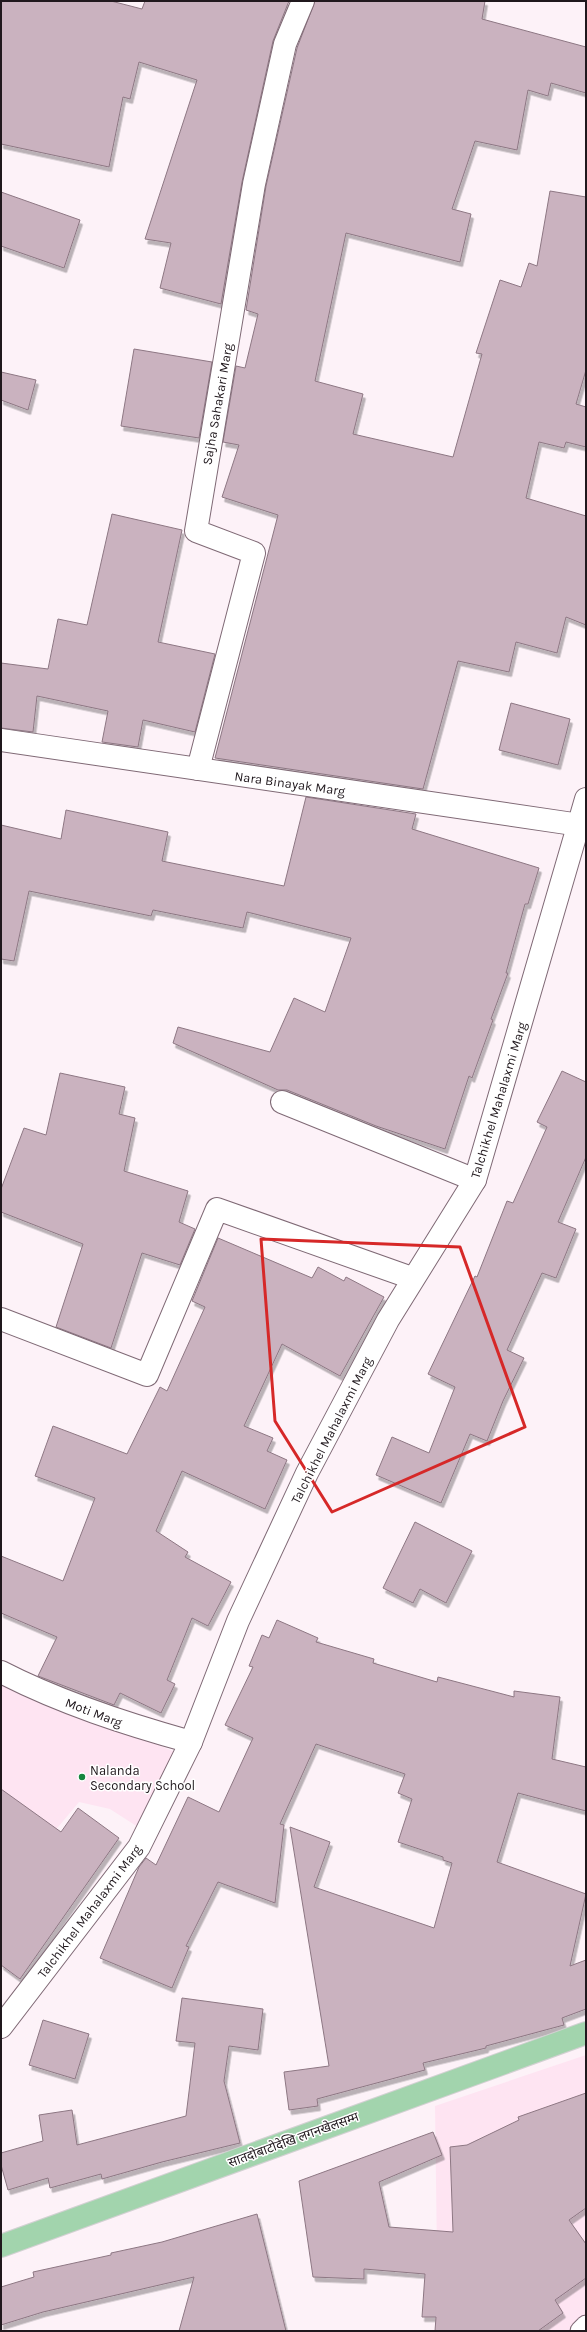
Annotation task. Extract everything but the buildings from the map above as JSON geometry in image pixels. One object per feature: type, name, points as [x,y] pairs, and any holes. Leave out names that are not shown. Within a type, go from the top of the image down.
[{"type":"main road","name":"सातदोबाटोदेखि लगनखेलसम्म","points":[[1,2246],[586,2033]]},
{"type":"street","name":"Sajha Sahakari Marg","points":[[198,769],[254,553],[196,530],[254,184],[285,44],[303,1]]},
{"type":"street","name":"Nara Binayak Marg","points":[[1,740],[580,825]]},
{"type":"street","name":"Talchikhel Mahalaxmi Marg","points":[[1,2027],[138,1847],[191,1742],[238,1621],[307,1473],[412,1278],[475,1180],[580,825],[586,799]]},
{"type":"street","points":[[282,1102],[475,1180]]},
{"type":"street","points":[[1,1320],[147,1375],[217,1209],[412,1278]]},
{"type":"street","name":"Moti Marg","points":[[1,1672],[27,1686],[116,1721],[191,1742]]},
{"type":"lane","points":[[580,2331],[586,2325]]},
{"type":"highlighted area","points":[[261,1239],[460,1247],[525,1427],[332,1512],[275,1421]]},
{"type":"shaded area","name":"Nalanda Secondary School","points":[[1,1679],[175,1752],[138,1827],[110,1809],[79,1802],[1,1895]]},
{"type":"shaded area","points":[[586,2055],[586,2331],[438,2331],[435,2106]]},
{"type":"place","name":"Nalanda Secondary School","points":[[82,1777]]}]
